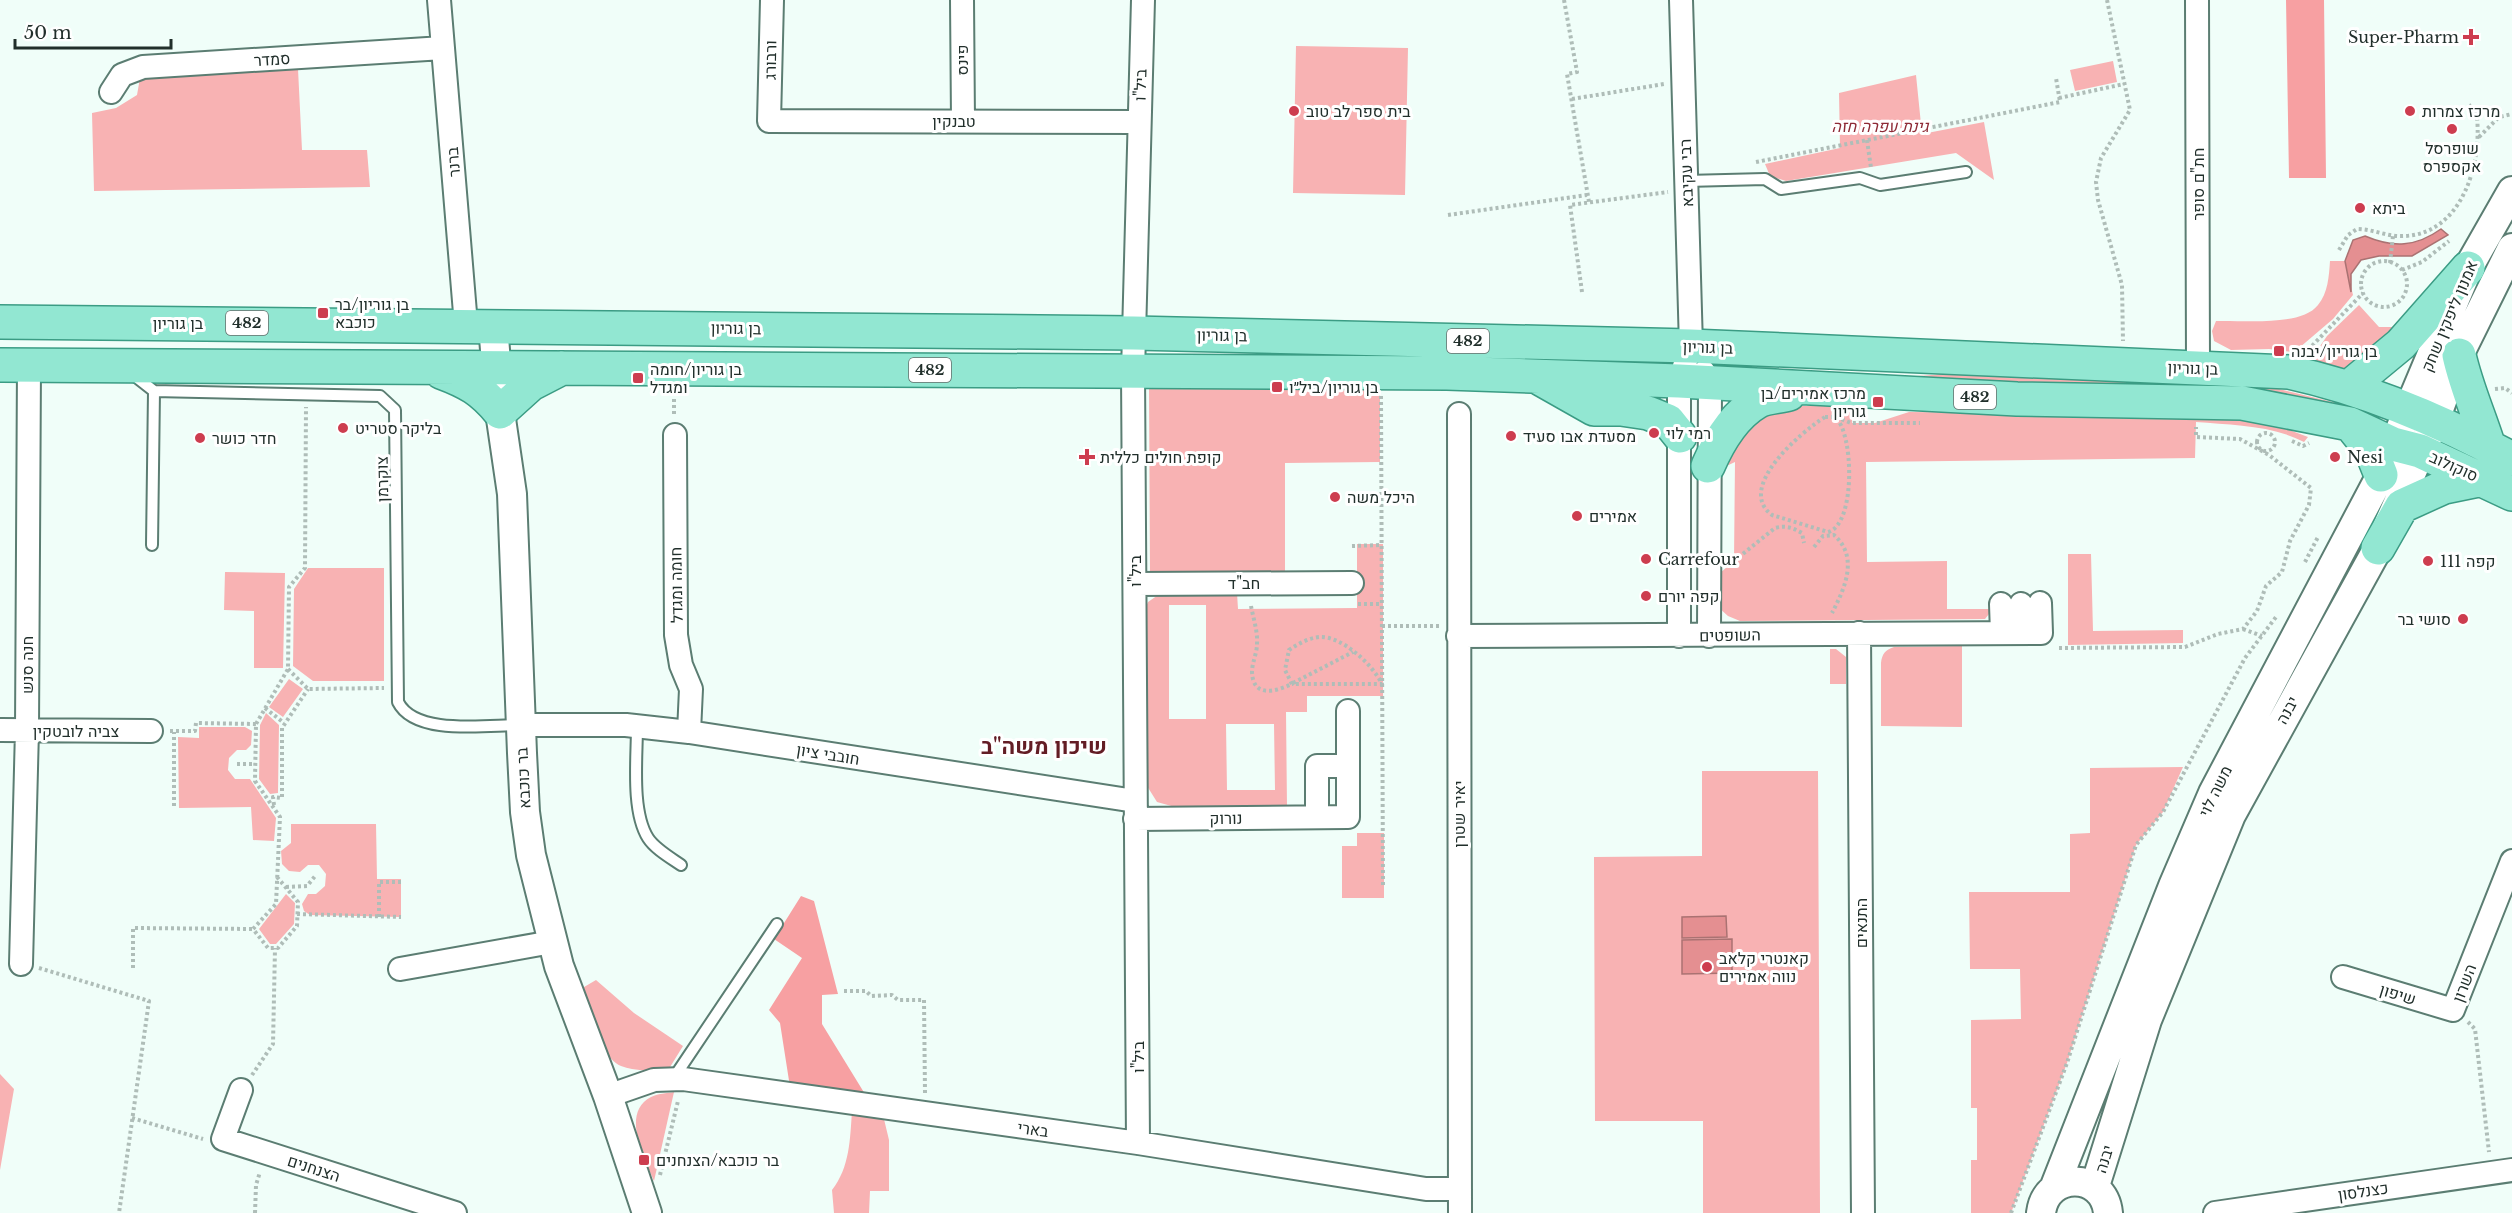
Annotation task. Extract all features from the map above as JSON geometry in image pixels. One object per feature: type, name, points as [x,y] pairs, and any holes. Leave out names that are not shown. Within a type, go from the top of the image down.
[{"type":"main road","points":[[2349,387],[2400,344],[2468,268]]},
{"type":"main road","name":"בן גוריון","points":[[0,322],[1134,333],[1691,346],[2289,372],[2349,387],[2421,415]]},
{"type":"main road","points":[[2459,355],[2467,392],[2473,399],[2501,453]]},
{"type":"main road","name":"בן גוריון","points":[[15,365],[1532,375],[2017,399],[2241,403],[2350,424],[2407,448]]},
{"type":"main road","points":[[428,367],[463,380],[484,393],[500,412],[531,384],[563,368]]},
{"type":"main road","points":[[1532,375],[1594,408],[1648,413],[1668,421],[1680,436]]},
{"type":"main road","points":[[1708,466],[1717,445],[1730,427],[1758,401],[1816,388]]},
{"type":"main road","name":"סוקולוב","points":[[2421,415],[2501,453]]},
{"type":"main road","points":[[2350,424],[2371,450],[2381,475]]},
{"type":"main road","name":"סוקולוב","points":[[2407,448],[2483,479],[2512,494]]},
{"type":"main road","points":[[2378,548],[2402,506],[2444,488],[2483,479]]},
{"type":"street","name":"ברנר","points":[[439,0],[443,48],[479,325]]},
{"type":"street","name":"ורבורג","points":[[769,121],[772,0]]},
{"type":"street","name":"פינס","points":[[962,0],[963,120]]},
{"type":"street","name":"ביל\"ו","points":[[1138,1143],[1133,372],[1137,310],[1143,0]]},
{"type":"street","name":"רבי עקיבא","points":[[1681,0],[1679,186],[1691,346]]},
{"type":"street","name":"חת\"ם סופר","points":[[2197,0],[2198,369]]},
{"type":"street","name":"סמדר","points":[[111,92],[122,75],[143,67],[443,48]]},
{"type":"street","name":"טבנקין","points":[[769,121],[1139,122]]},
{"type":"street","name":"אמנון ליפקין שחק","points":[[2421,415],[2427,369],[2468,268],[2512,191]]},
{"type":"street","name":"יבנה","points":[[2095,1186],[2146,1020],[2231,815],[2378,548],[2407,448],[2421,415],[2459,355],[2512,248]]},
{"type":"street","name":"בר כוכבא","points":[[479,325],[496,367],[512,494],[520,725],[525,812],[531,855],[552,942],[608,1096],[642,1208]]},
{"type":"street","points":[[1691,346],[1694,382],[1708,466],[1709,636]]},
{"type":"street","name":"חנה סנש","points":[[15,365],[27,730],[21,964]]},
{"type":"street","points":[[1679,636],[1680,436],[1694,382]]},
{"type":"street","name":"יאיר שטרן","points":[[1459,414],[1460,1213]]},
{"type":"street","name":"חומה ומגדל","points":[[675,435],[676,635],[681,665],[691,689],[689,732]]},
{"type":"street","name":"משה לוי","points":[[2041,1213],[2047,1194],[2055,1186],[2168,897],[2213,793],[2381,475],[2407,448]]},
{"type":"street","name":"חב\"ד","points":[[1135,584],[1352,594]]},
{"type":"street","points":[[2021,604],[2041,633],[2012,633],[2021,604]]},
{"type":"street","name":"התנאים","points":[[1859,633],[1863,1213]]},
{"type":"street","name":"השופטים","points":[[1458,636],[2012,633]]},
{"type":"street","name":"נורוק","points":[[1135,810],[1348,817],[1348,711]]},
{"type":"street","name":"חובבי ציון","points":[[520,725],[637,726],[689,732],[1135,810]]},
{"type":"street","name":"צביה לובטקין","points":[[0,730],[163,731]]},
{"type":"street","points":[[1317,817],[1317,766],[1348,766]]},
{"type":"street","name":"השרון","points":[[2453,1010],[2512,861]]},
{"type":"street","points":[[400,969],[552,942]]},
{"type":"street","name":"שיפון","points":[[2343,977],[2453,1010]]},
{"type":"street","name":"בארי","points":[[608,1096],[654,1080],[678,1079],[1138,1143],[1426,1189],[1460,1189]]},
{"type":"street","points":[[223,1139],[241,1090]]},
{"type":"street","name":"הצנחנים","points":[[223,1139],[455,1213]]},
{"type":"street","name":"כצנלסון","points":[[2215,1213],[2502,1171]]},
{"type":"street","points":[[2055,1186],[2075,1180],[2095,1186],[2108,1205],[2108,1213]]},
{"type":"lane","points":[[1679,186],[1765,178],[1781,189],[1860,178],[1880,185],[1966,172]]},
{"type":"lane","points":[[125,366],[137,380],[154,391],[152,544]]},
{"type":"lane","name":"צוקרמן","points":[[154,391],[380,396],[386,399],[395,410],[398,702],[402,711],[423,722],[520,725]]},
{"type":"lane","points":[[637,726],[638,803],[648,839],[681,865]]},
{"type":"lane","points":[[678,1079],[777,924]]},
{"type":"path","points":[[1564,0],[1577,72],[1567,74],[1589,202]]},
{"type":"path","points":[[2107,0],[2130,110],[2101,158],[2096,182],[2098,200],[2122,285],[2123,341]]},
{"type":"path","points":[[1755,162],[2060,102],[2056,78]]},
{"type":"path","points":[[1572,99],[1667,83]]},
{"type":"path","points":[[2059,98],[2124,84]]},
{"type":"path","points":[[2339,250],[2348,235],[2357,229],[2393,236],[2421,234],[2439,223],[2455,208],[2473,173],[2478,138],[2476,110],[2469,105]]},
{"type":"path","points":[[2478,138],[2499,117],[2512,114]]},
{"type":"path","points":[[1867,140],[1874,183]]},
{"type":"path","points":[[1582,292],[1570,206],[1679,186]]},
{"type":"path","points":[[1448,215],[1587,195]]},
{"type":"path","points":[[2390,263],[2393,236]]},
{"type":"path","points":[[2402,270],[2422,262],[2449,241]]},
{"type":"path","points":[[2378,262],[2390,263],[2402,270],[2407,288],[2404,295],[2394,305],[2379,307],[2367,299],[2362,286],[2366,271],[2378,262]]},
{"type":"path","points":[[2300,354],[2317,342],[2363,293]]},
{"type":"path","points":[[673,368],[675,435]]},
{"type":"path","points":[[1381,373],[1383,888]]},
{"type":"path","points":[[133,968],[133,928],[253,929],[276,904],[280,817],[274,805],[255,781],[256,724],[288,669],[289,587],[306,568],[306,394]]},
{"type":"path","points":[[1814,547],[1820,539],[1828,533],[1838,526],[1848,493],[1849,472],[1842,426],[1835,417],[1825,417],[1792,442],[1764,479],[1760,500],[1765,510],[1772,515],[1828,533],[1834,535],[1841,542],[1848,558],[1843,592],[1828,621]]},
{"type":"path","points":[[2196,422],[2196,436],[2240,439],[2260,450],[2308,484],[2311,496],[2290,541],[2282,572],[2266,586],[2257,611],[2243,628]]},
{"type":"path","points":[[2266,433],[2274,436],[2274,447],[2266,452],[2260,450],[2257,443],[2260,435],[2266,433]]},
{"type":"path","points":[[1772,515],[1776,523],[1772,531]]},
{"type":"path","points":[[1721,571],[1772,531],[1783,526],[1802,533],[1804,543]]},
{"type":"path","points":[[1352,546],[1381,545]]},
{"type":"path","points":[[1352,594],[1382,604]]},
{"type":"path","points":[[1251,606],[1258,641],[1252,674],[1256,684],[1263,691],[1275,692],[1353,652]]},
{"type":"path","points":[[1382,626],[1435,626]]},
{"type":"path","points":[[2059,648],[2185,647],[2218,634],[2243,628],[2262,636]]},
{"type":"path","points":[[1292,684],[1285,670],[1289,650],[1320,637],[1338,641],[1353,652],[1374,668],[1382,684]]},
{"type":"path","points":[[288,669],[308,688],[398,688]]},
{"type":"path","points":[[1292,684],[1382,684]]},
{"type":"path","points":[[274,805],[273,797],[282,798],[284,723],[308,688]]},
{"type":"path","points":[[265,708],[284,723]]},
{"type":"path","points":[[174,806],[163,731],[195,731],[195,723],[256,724]]},
{"type":"path","points":[[237,764],[255,764]]},
{"type":"path","points":[[285,887],[307,886],[316,875]]},
{"type":"path","points":[[241,1090],[273,1044],[276,948],[297,926],[298,902],[277,877]]},
{"type":"path","points":[[379,917],[379,882],[402,882]]},
{"type":"path","points":[[297,915],[401,917]]},
{"type":"path","points":[[253,929],[268,948],[276,948]]},
{"type":"path","points":[[21,964],[149,1001],[119,1213]]},
{"type":"path","points":[[844,991],[866,991],[871,996],[892,995],[898,1000],[924,1000],[925,1114]]},
{"type":"path","name":"השרון","points":[[2453,1010],[2475,1029],[2502,1171]]},
{"type":"path","points":[[642,1208],[655,1195],[678,1079]]},
{"type":"path","points":[[132,1118],[220,1145],[223,1139]]},
{"type":"path","points":[[255,1213],[256,1185],[262,1163],[268,1153]]},
{"type":"green space","points":[[1296,46],[1408,48],[1405,195],[1293,193]]},
{"type":"green space","points":[[2113,61],[2117,82],[2075,91],[2070,70]]},
{"type":"green space","points":[[298,69],[302,150],[367,150],[370,187],[94,191],[92,113],[116,108],[137,95],[140,78]]},
{"type":"green space","name":"גינת עפרה חזה","points":[[1916,75],[1922,134],[1984,122],[1994,180],[1956,153],[1786,181],[1770,176],[1765,164],[1840,148],[1839,93]]},
{"type":"green space","points":[[2330,261],[2345,261],[2353,295],[2333,319],[2299,348],[2293,352],[2269,349],[2231,350],[2214,341],[2212,331],[2216,321],[2271,321],[2299,317],[2310,312],[2318,305],[2326,290]]},
{"type":"green space","points":[[2359,305],[2379,327],[2392,327],[2398,323],[2352,372],[2327,367],[2316,361],[2314,355],[2327,336]]},
{"type":"green space","points":[[1721,366],[1749,368],[1822,374],[1717,369]]},
{"type":"green space","points":[[1950,373],[2271,387],[2374,412],[2370,417],[2206,391],[1884,377]]},
{"type":"green space","points":[[1380,383],[1380,462],[1285,463],[1285,572],[1150,572],[1149,385]]},
{"type":"green space","points":[[1777,406],[1852,406],[1852,423],[1875,423],[1909,412],[2207,415],[2281,427],[2308,437],[2304,442],[2292,436],[2265,429],[2196,422],[2195,458],[1866,462],[1867,562],[1947,561],[1947,609],[1993,609],[1985,619],[1740,621],[1728,616],[1718,607],[1720,573],[1734,561],[1735,462],[1720,469],[1724,450]]},
{"type":"green space","points":[[1357,544],[1383,544],[1383,696],[1307,696],[1307,712],[1286,712],[1287,807],[1175,807],[1157,802],[1147,786],[1145,609],[1148,602],[1161,593],[1237,593],[1238,609],[1357,608]],"holes":[[[1169,605],[1206,605],[1206,719],[1169,719]],[[1226,724],[1274,724],[1275,790],[1227,790]]]},
{"type":"green space","points":[[2068,554],[2091,554],[2093,631],[2183,630],[2183,643],[2068,645]]},
{"type":"green space","points":[[308,568],[384,568],[384,681],[313,681],[293,666],[294,589]]},
{"type":"green space","points":[[225,572],[285,573],[283,668],[254,668],[254,611],[224,610]]},
{"type":"green space","points":[[1962,646],[1962,727],[1881,726],[1881,663],[1886,651],[1894,647]]},
{"type":"green space","points":[[1830,649],[1836,649],[1846,657],[1846,684],[1830,684]]},
{"type":"green space","points":[[289,679],[303,689],[283,717],[269,707]]},
{"type":"green space","points":[[266,713],[279,725],[278,793],[270,794],[259,779],[260,725]]},
{"type":"green space","points":[[199,727],[245,727],[252,731],[251,745],[246,750],[237,750],[229,758],[228,770],[235,779],[250,779],[276,818],[274,841],[253,840],[251,807],[179,808],[178,737],[199,738]]},
{"type":"green space","points":[[2183,767],[2163,812],[2136,845],[2067,1063],[2011,1213],[1971,1213],[1971,1160],[1977,1160],[1977,1108],[1971,1108],[1971,1020],[2021,1019],[2020,969],[1970,969],[1969,892],[2070,892],[2070,834],[2090,833],[2090,768]]},
{"type":"green space","name":"קאנטרי קלאב נווה אמירים","points":[[1702,771],[1818,771],[1820,1213],[1703,1213],[1703,1121],[1595,1121],[1594,857],[1702,856]]},
{"type":"green space","points":[[291,824],[376,824],[377,879],[401,879],[401,917],[310,915],[304,911],[302,904],[308,894],[316,894],[325,886],[326,874],[319,865],[308,865],[300,872],[289,871],[282,864],[281,851],[291,843]]},
{"type":"green space","points":[[1357,833],[1384,833],[1384,898],[1342,898],[1342,846],[1357,846]]},
{"type":"green space","points":[[286,894],[295,903],[294,924],[276,944],[270,944],[259,929]]},
{"type":"green space","points":[[596,980],[634,1013],[683,1046],[667,1072],[638,1070],[621,1066],[613,1061],[595,1032],[579,990]]},
{"type":"green space","points":[[0,1074],[14,1089],[0,1170]]},
{"type":"green space","points":[[674,1092],[654,1181],[641,1149],[636,1125],[637,1114],[642,1104],[651,1097]]},
{"type":"green space","points":[[852,1111],[883,1115],[889,1140],[889,1191],[870,1191],[869,1213],[834,1213],[832,1190],[846,1162]]},
{"type":"shaded area","points":[[2286,0],[2324,0],[2326,178],[2289,178]]},
{"type":"shaded area","points":[[2441,229],[2448,235],[2412,256],[2379,256],[2361,260],[2351,274],[2351,292],[2345,261],[2353,240],[2365,236],[2375,240],[2404,244],[2423,239]]},
{"type":"shaded area","points":[[801,896],[814,901],[838,994],[822,995],[822,1024],[868,1099],[790,1087],[780,1023],[769,1010],[802,958],[774,939]]},
{"type":"shaded area","points":[[1726,916],[1727,937],[1682,938],[1682,917]]},
{"type":"shaded area","points":[[1732,939],[1732,973],[1682,974],[1682,940]]},
{"type":"place","name":"Super-Pharm","points":[[2471,37]]},
{"type":"place","name":"בית ספר לב טוב","points":[[1294,111]]},
{"type":"place","name":"מרכז צמרות","points":[[2410,111]]},
{"type":"place","name":"שופרסל אקספרס","points":[[2452,129]]},
{"type":"place","name":"ביתא","points":[[2360,208]]},
{"type":"place","name":"בן גוריון/בר כוכבא","points":[[323,313]]},
{"type":"place","name":"בן גוריון/יבנה","points":[[2279,351]]},
{"type":"place","name":"בן גוריון/חומה ומגדל","points":[[638,378]]},
{"type":"place","name":"בן גוריון/ביל״ו","points":[[1277,387]]},
{"type":"place","name":"מרכז אמירים/בן גוריון","points":[[1878,402]]},
{"type":"place","name":"בליקר סטריט","points":[[343,428]]},
{"type":"place","name":"רמי לוי","points":[[1654,433]]},
{"type":"place","name":"מסעדת אבו סעיד","points":[[1511,436]]},
{"type":"place","name":"חדר כושר","points":[[200,438]]},
{"type":"place","name":"קופת חולים כללית","points":[[1087,457]]},
{"type":"place","name":"Nesi","points":[[2335,457]]},
{"type":"place","name":"היכל משה","points":[[1335,497]]},
{"type":"place","name":"אמירים","points":[[1577,516]]},
{"type":"place","name":"Carrefour","points":[[1646,559]]},
{"type":"place","name":"קפה 111","points":[[2428,561]]},
{"type":"place","name":"קפה יורם","points":[[1646,596]]},
{"type":"place","name":"סושי בר","points":[[2463,619]]},
{"type":"place","name":"קאנטרי קלאב נווה אמירים","points":[[1707,967]]},
{"type":"place","name":"בר כוכבא/הצנחנים","points":[[644,1160]]},
{"type":"district","name":"שיכון משה\"ב","points":[[1044,746]]}]
